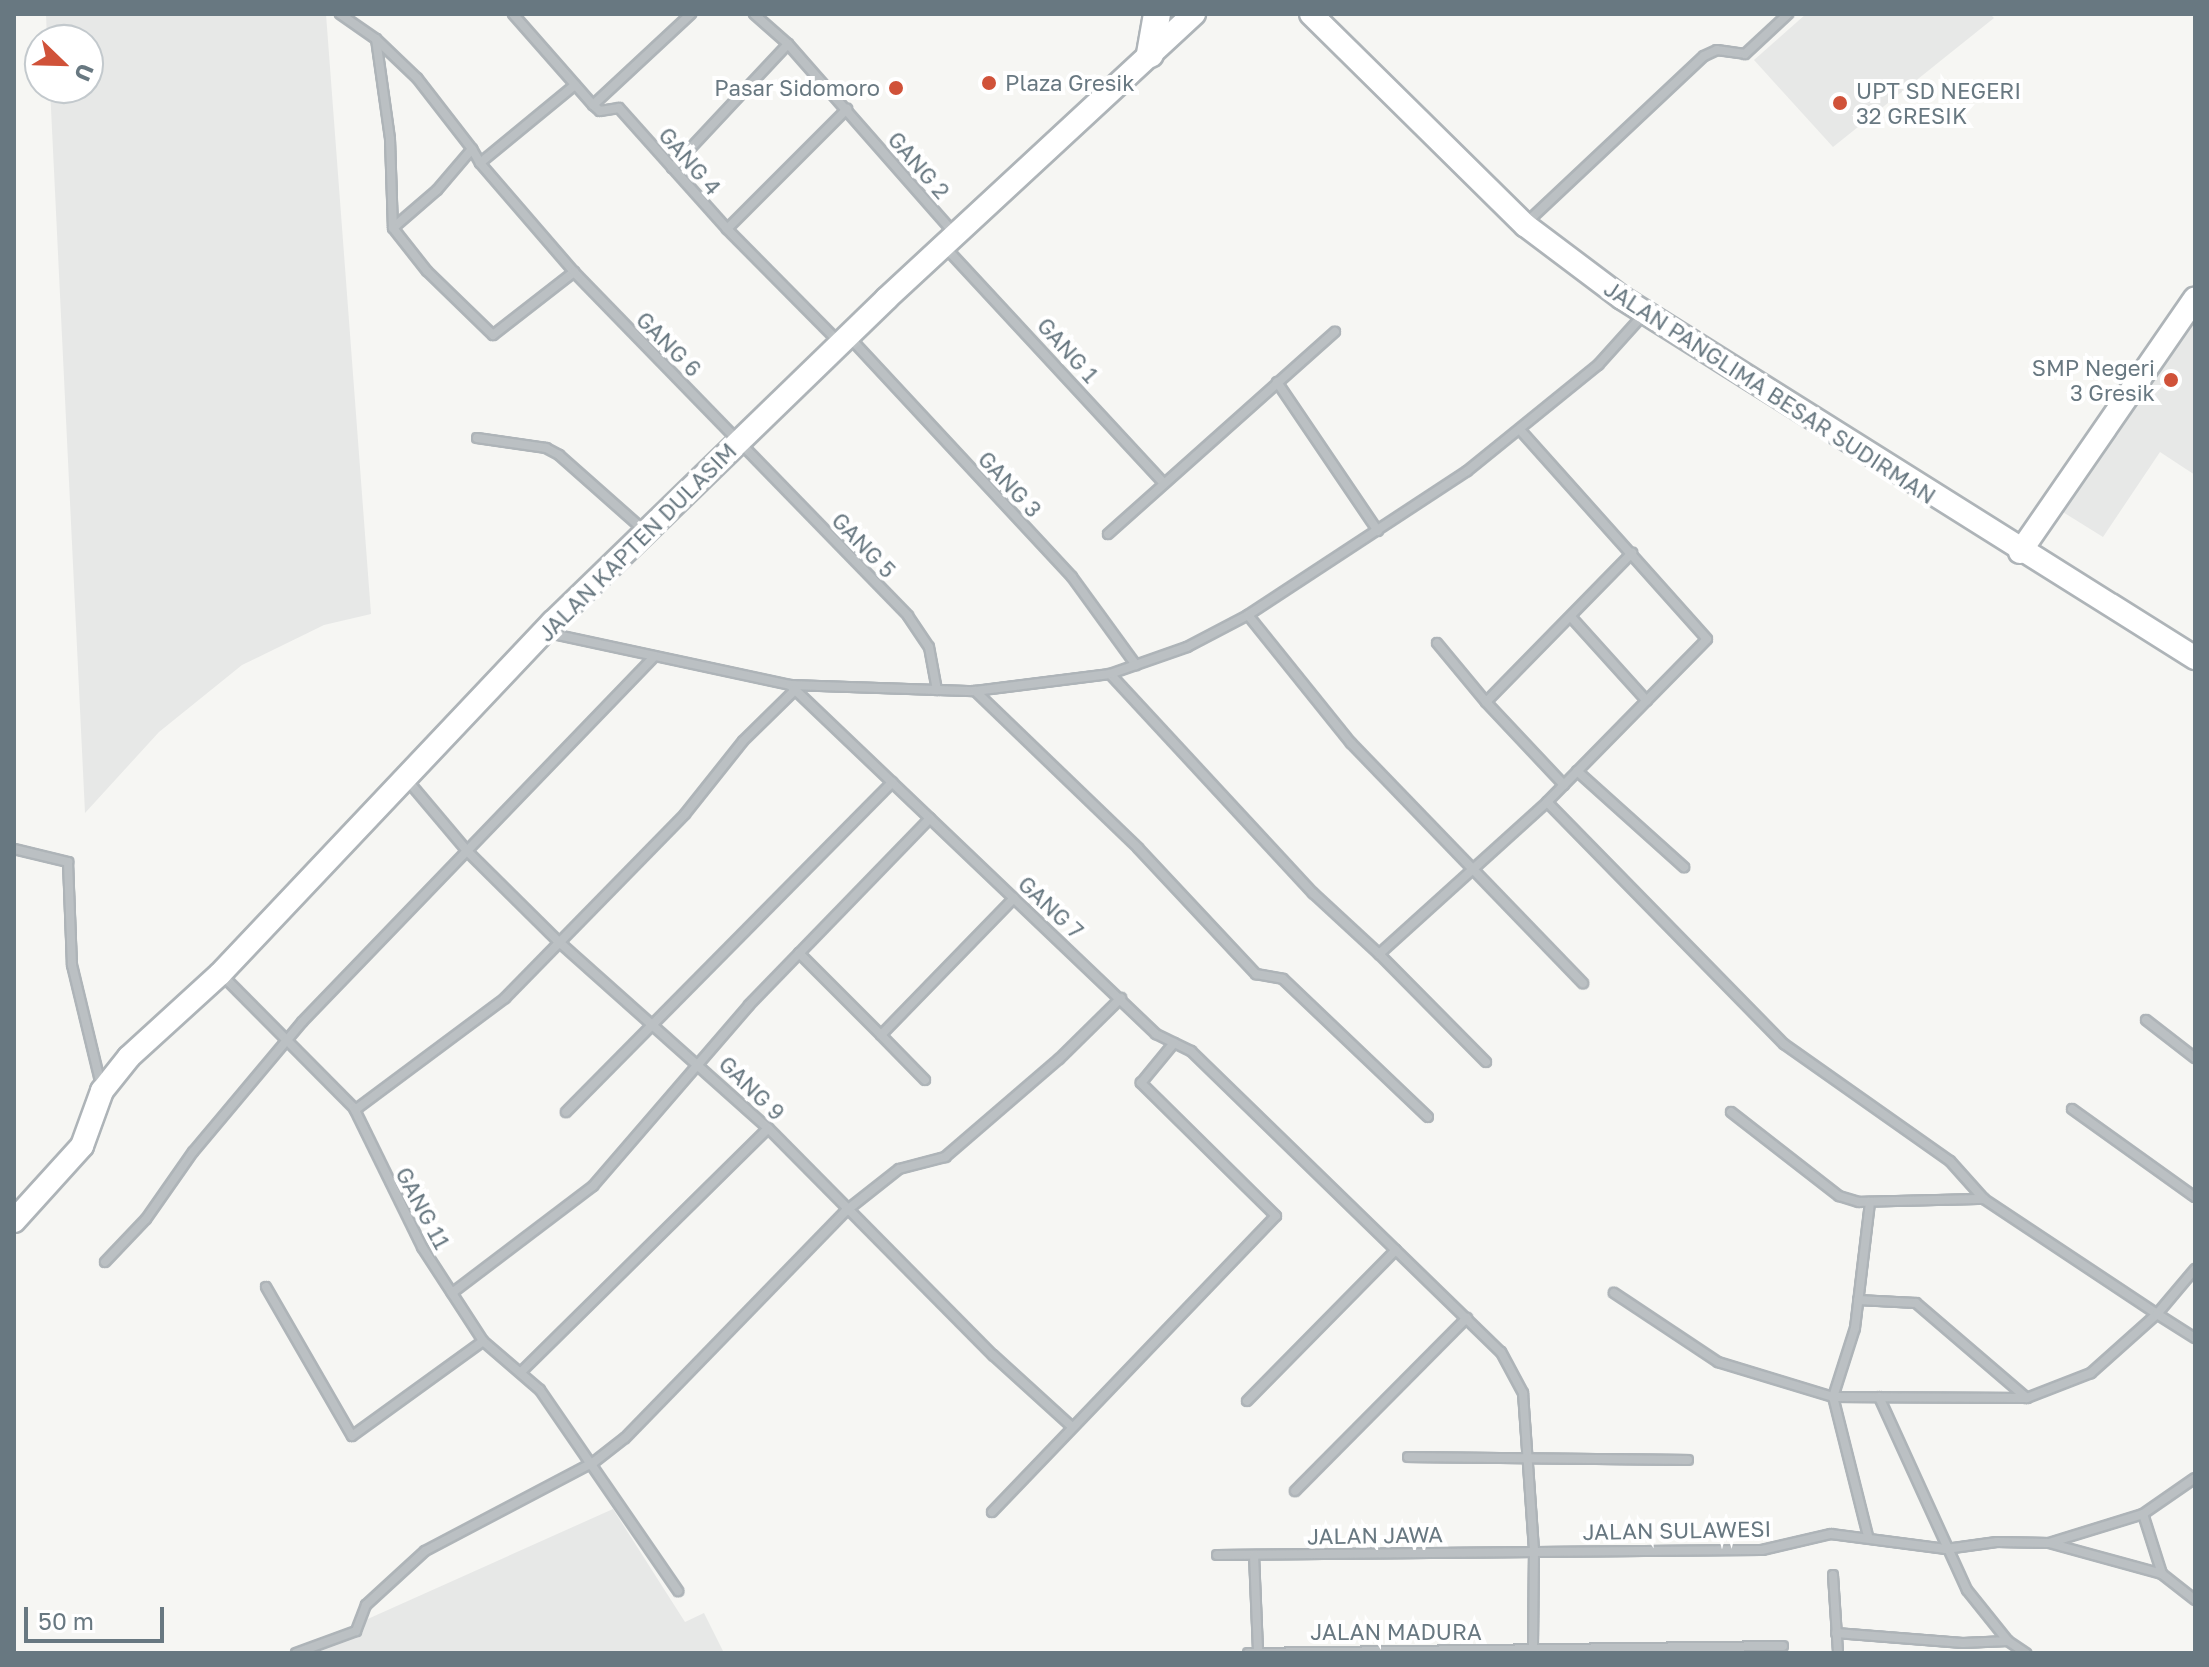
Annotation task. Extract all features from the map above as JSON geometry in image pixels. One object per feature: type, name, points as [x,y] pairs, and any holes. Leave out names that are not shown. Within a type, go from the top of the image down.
[{"type":"highway","points":[[1150,54],[1157,14]]},
{"type":"main road","name":"JALAN KAPTEN DULASIM","points":[[14,1221],[82,1146],[102,1091],[129,1057],[220,974],[645,531],[844,340],[1194,14]]},
{"type":"main road","name":"JALAN PANGLIMA BESAR SUDIRMAN","points":[[1311,14],[1525,225],[1634,307],[2020,552],[2195,658]]},
{"type":"main road","points":[[2020,552],[2195,298]]},
{"type":"street","name":"GANG 6","points":[[340,14],[376,39],[417,78],[480,163],[574,272],[739,441]]},
{"type":"street","points":[[593,105],[691,14]]},
{"type":"street","name":"GANG 2","points":[[754,14],[788,44],[847,109],[950,241]]},
{"type":"street","points":[[1525,225],[1704,56],[1717,50],[1745,54],[1788,14]]},
{"type":"street","name":"GANG 4","points":[[519,16],[593,105],[600,111],[619,108],[727,229],[844,340]]},
{"type":"street","points":[[376,39],[390,139],[393,228],[489,334],[574,272]]},
{"type":"street","points":[[672,168],[788,44]]},
{"type":"street","points":[[480,163],[575,85]]},
{"type":"street","points":[[727,229],[847,109]]},
{"type":"street","points":[[393,228],[437,190],[472,149]]},
{"type":"street","name":"GANG 1","points":[[950,241],[1162,481]]},
{"type":"street","points":[[545,632],[792,688],[975,691],[1110,674],[1187,647],[1248,615],[1378,531],[1520,430],[1598,365],[1634,307]]},
{"type":"street","points":[[1108,534],[1162,481],[1335,332]]},
{"type":"street","name":"GANG 3","points":[[844,340],[1072,577],[1136,665]]},
{"type":"street","points":[[1277,382],[1378,531]]},
{"type":"street","points":[[1379,954],[1547,802],[1707,639],[1632,553],[1590,514],[1520,430]]},
{"type":"street","points":[[477,438],[546,448],[559,455],[645,531]]},
{"type":"street","name":"GANG 5","points":[[739,441],[908,616],[929,647],[937,690]]},
{"type":"street","points":[[1486,702],[1632,553]]},
{"type":"street","points":[[1248,615],[1351,743],[1583,983]]},
{"type":"street","points":[[1571,617],[1647,701]]},
{"type":"street","points":[[1437,643],[1486,702],[1564,785]]},
{"type":"street","points":[[105,1262],[146,1219],[193,1152],[287,1040],[655,656]]},
{"type":"street","points":[[1110,674],[1313,893],[1379,954],[1486,1062]]},
{"type":"street","points":[[355,1110],[505,998],[685,814],[743,741],[792,688]]},
{"type":"street","name":"GANG 7","points":[[792,688],[1156,1034],[1191,1051],[1501,1352],[1523,1393],[1534,1550],[1533,1652]]},
{"type":"street","points":[[975,691],[1138,848],[1256,974],[1283,979],[1428,1117]]},
{"type":"street","points":[[1577,771],[1684,867]]},
{"type":"street","name":"GANG 9","points":[[406,778],[468,852],[559,942],[768,1128],[847,1210],[1071,1426]]},
{"type":"street","points":[[566,1112],[892,782]]},
{"type":"street","points":[[1547,802],[1784,1044],[1950,1161],[1984,1199],[2195,1338]]},
{"type":"street","points":[[452,1293],[593,1186],[698,1063],[930,818]]},
{"type":"street","points":[[14,849],[68,862],[72,965],[102,1091]]},
{"type":"street","points":[[881,1035],[1014,898]]},
{"type":"street","points":[[799,953],[925,1080]]},
{"type":"street","name":"GANG 11","points":[[220,974],[355,1110],[422,1247],[483,1341],[521,1372],[594,1462],[678,1591]]},
{"type":"street","points":[[296,1653],[356,1631],[366,1605],[425,1551],[594,1462],[625,1438],[847,1210],[899,1169],[945,1157],[1036,1080],[1121,998]]},
{"type":"street","points":[[2146,1020],[2195,1058]]},
{"type":"street","points":[[992,1512],[1071,1426],[1276,1216],[1141,1083],[1174,1043]]},
{"type":"street","points":[[2072,1109],[2195,1197]]},
{"type":"street","points":[[1731,1112],[1839,1196],[1870,1202],[1984,1199]]},
{"type":"street","points":[[521,1372],[768,1128]]},
{"type":"street","points":[[1868,1536],[1833,1397],[1858,1300],[1870,1202]]},
{"type":"street","points":[[1247,1401],[1396,1250]]},
{"type":"street","points":[[1614,1293],[1718,1362],[1833,1397],[2027,1398],[2091,1373],[2157,1314],[2195,1269]]},
{"type":"street","points":[[266,1287],[352,1436],[483,1341]]},
{"type":"street","points":[[1858,1300],[1916,1303],[2027,1398]]},
{"type":"street","points":[[1295,1491],[1469,1321]]},
{"type":"street","points":[[1879,1397],[1967,1590],[2008,1641],[2026,1653]]},
{"type":"street","points":[[1408,1457],[1688,1460]]},
{"type":"street","points":[[2049,1543],[2143,1514],[2195,1478]]},
{"type":"street","points":[[2143,1514],[2162,1574]]},
{"type":"street","name":"JALAN SULAWESI","points":[[1534,1550],[1762,1550],[1831,1534],[1868,1536],[1946,1549],[2049,1543]]},
{"type":"street","points":[[2049,1543],[2162,1574],[2195,1600]]},
{"type":"street","name":"JALAN JAWA","points":[[1217,1555],[1534,1550]]},
{"type":"street","points":[[1254,1555],[1258,1652]]},
{"type":"street","points":[[1833,1575],[1838,1653]]},
{"type":"street","points":[[1836,1633],[1963,1643],[2008,1641]]},
{"type":"street","name":"JALAN MADURA","points":[[1248,1653],[1740,1650],[1783,1646]]},
{"type":"shaded area","points":[[46,14],[326,14],[371,614],[324,625],[242,665],[159,732],[85,813],[51,104],[104,104],[104,24],[46,24]]},
{"type":"shaded area","name":"UPT SD NEGERI 32 GRESIK","points":[[1806,14],[1990,14],[1994,18],[1833,147],[1754,60]]},
{"type":"shaded area","name":"SMP Negeri 3 Gresik","points":[[2195,309],[2195,475],[2160,452],[2103,537],[2058,509]]},
{"type":"shaded area","points":[[613,1509],[685,1622],[704,1613],[724,1653],[294,1652]]},
{"type":"place","name":"Plaza Gresik","points":[[989,83]]},
{"type":"place","name":"Pasar Sidomoro","points":[[896,88]]},
{"type":"place","name":"UPT SD NEGERI 32 GRESIK","points":[[1840,103]]},
{"type":"place","name":"SMP Negeri 3 Gresik","points":[[2171,380]]}]
